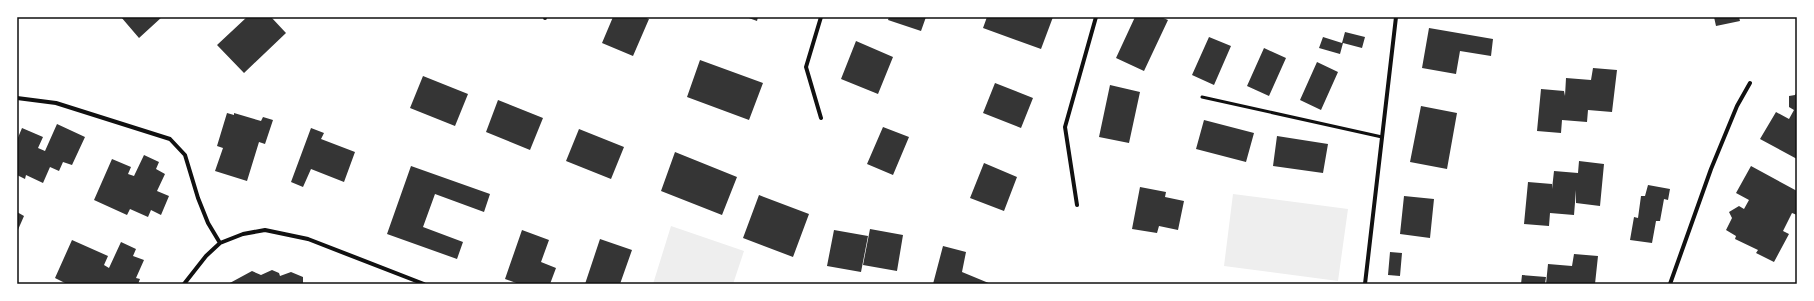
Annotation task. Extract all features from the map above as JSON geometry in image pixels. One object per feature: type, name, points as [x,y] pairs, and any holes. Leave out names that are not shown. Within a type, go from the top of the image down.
[{"type":"street","points":[[821,17],[806,67],[821,118]]},
{"type":"street","points":[[1077,205],[1065,127],[1096,17]]},
{"type":"street","points":[[1365,284],[1396,17]]},
{"type":"street","points":[[1670,284],[1711,169],[1737,106],[1750,83]]},
{"type":"street","points":[[17,98],[56,103],[170,139],[185,155],[198,198],[208,223],[220,243]]},
{"type":"street","points":[[184,284],[206,256],[220,243],[243,234],[264,230],[301,238],[424,284]]},
{"type":"lane","points":[[1202,97],[1382,137]]},
{"type":"shaded area","points":[[1233,194],[1348,209],[1338,281],[1224,266]]},
{"type":"shaded area","points":[[671,226],[744,251],[733,284],[653,284]]},
{"type":"building","points":[[121,17],[162,17],[139,38]]},
{"type":"building","points":[[247,17],[271,17],[286,33],[244,73],[217,45]]},
{"type":"building","points":[[613,17],[644,17],[649,19],[633,56],[602,43]]},
{"type":"building","points":[[746,17],[758,17],[757,21]]},
{"type":"building","points":[[889,17],[926,17],[921,31],[888,20]]},
{"type":"building","points":[[987,17],[1053,17],[1041,49],[983,28]]},
{"type":"building","points":[[1135,17],[1161,17],[1168,20],[1144,71],[1116,58]]},
{"type":"building","points":[[1714,17],[1739,17],[1740,21],[1716,26]]},
{"type":"building","points":[[1429,28],[1493,39],[1491,56],[1460,51],[1456,74],[1422,68]]},
{"type":"building","points":[[1345,32],[1365,37],[1362,48],[1343,43],[1340,54],[1319,48],[1323,37],[1342,43]]},
{"type":"building","points":[[1209,37],[1231,46],[1214,85],[1192,75]]},
{"type":"building","points":[[856,41],[893,57],[878,94],[841,79]]},
{"type":"building","points":[[1264,48],[1286,58],[1269,96],[1247,86]]},
{"type":"building","points":[[700,60],[763,83],[749,120],[687,97]]},
{"type":"building","points":[[1317,62],[1338,72],[1321,110],[1300,100]]},
{"type":"building","points":[[1593,68],[1617,70],[1612,112],[1588,110],[1587,122],[1562,120],[1561,133],[1537,131],[1541,89],[1564,91],[1565,96],[1566,78],[1591,80]]},
{"type":"building","points":[[423,76],[468,94],[455,126],[410,108]]},
{"type":"building","points":[[995,83],[1033,98],[1021,128],[983,113]]},
{"type":"building","points":[[1110,85],[1140,92],[1129,143],[1099,137]]},
{"type":"building","points":[[1797,92],[1797,159],[1760,139],[1776,112],[1789,119],[1794,110],[1789,107],[1789,96],[1795,95]]},
{"type":"building","points":[[498,100],[543,118],[530,150],[486,132]]},
{"type":"building","points":[[1421,106],[1457,113],[1447,169],[1410,162]]},
{"type":"building","points":[[227,113],[234,115],[234,113],[261,121],[263,117],[273,120],[265,144],[259,142],[247,181],[215,171],[223,148],[217,146]]},
{"type":"building","points":[[1204,120],[1254,133],[1246,162],[1196,149]]},
{"type":"building","points":[[57,124],[85,137],[72,165],[63,162],[59,171],[50,167],[43,183],[26,175],[25,179],[17,175],[17,140],[22,128],[43,137],[38,148],[45,151]]},
{"type":"building","points":[[883,127],[909,137],[893,175],[867,164]]},
{"type":"building","points":[[311,128],[324,133],[321,139],[355,152],[344,182],[311,169],[303,187],[291,182]]},
{"type":"building","points":[[579,129],[624,147],[611,179],[566,161]]},
{"type":"building","points":[[1277,136],[1328,144],[1323,173],[1273,166]]},
{"type":"building","points":[[675,152],[737,177],[722,215],[661,191]]},
{"type":"building","points":[[144,155],[159,162],[156,169],[165,174],[157,191],[169,196],[161,215],[151,210],[148,217],[130,209],[127,215],[94,200],[112,159],[131,167],[128,174],[134,176]]},
{"type":"building","points":[[1579,161],[1604,164],[1600,206],[1576,203],[1576,190],[1574,215],[1550,213],[1549,226],[1524,224],[1528,182],[1552,184],[1552,189],[1554,171],[1578,173]]},
{"type":"building","points":[[984,163],[1017,177],[1004,211],[970,198]]},
{"type":"building","points":[[411,166],[490,194],[484,212],[435,194],[423,227],[463,242],[457,259],[387,234]]},
{"type":"building","points":[[1751,166],[1797,191],[1797,215],[1792,213],[1783,231],[1789,234],[1774,262],[1756,253],[1758,250],[1735,239],[1736,236],[1726,230],[1732,218],[1729,212],[1739,206],[1744,209],[1749,200],[1736,193]]},
{"type":"building","points":[[1648,185],[1670,189],[1668,200],[1664,199],[1660,221],[1656,221],[1652,243],[1630,240],[1634,217],[1638,218],[1641,196],[1645,196]]},
{"type":"building","points":[[1140,187],[1166,192],[1165,197],[1184,201],[1178,230],[1159,226],[1157,233],[1132,229]]},
{"type":"building","points":[[759,195],[809,214],[793,257],[743,238]]},
{"type":"building","points":[[1404,196],[1434,199],[1430,238],[1400,234]]},
{"type":"building","points":[[17,212],[24,216],[17,232]]},
{"type":"building","points":[[870,229],[903,235],[897,271],[863,265]]},
{"type":"building","points":[[522,230],[549,240],[541,262],[556,268],[550,284],[519,284],[505,279]]},
{"type":"building","points":[[834,230],[868,236],[861,272],[827,266]]},
{"type":"building","points":[[600,239],[632,250],[620,284],[585,284]]},
{"type":"building","points":[[72,240],[108,256],[104,265],[109,268],[121,242],[136,249],[133,256],[144,260],[136,278],[140,279],[138,284],[67,284],[55,278]]},
{"type":"building","points":[[943,246],[966,252],[962,272],[991,284],[933,284]]},
{"type":"building","points":[[1390,252],[1402,253],[1400,276],[1388,275]]},
{"type":"building","points":[[1574,254],[1598,256],[1595,284],[1546,284],[1548,264],[1572,266]]},
{"type":"building","points":[[272,270],[279,273],[280,276],[291,272],[303,277],[303,283],[228,284],[252,271],[261,275]]},
{"type":"building","points":[[1522,275],[1546,277],[1545,284],[1521,284]]}]
